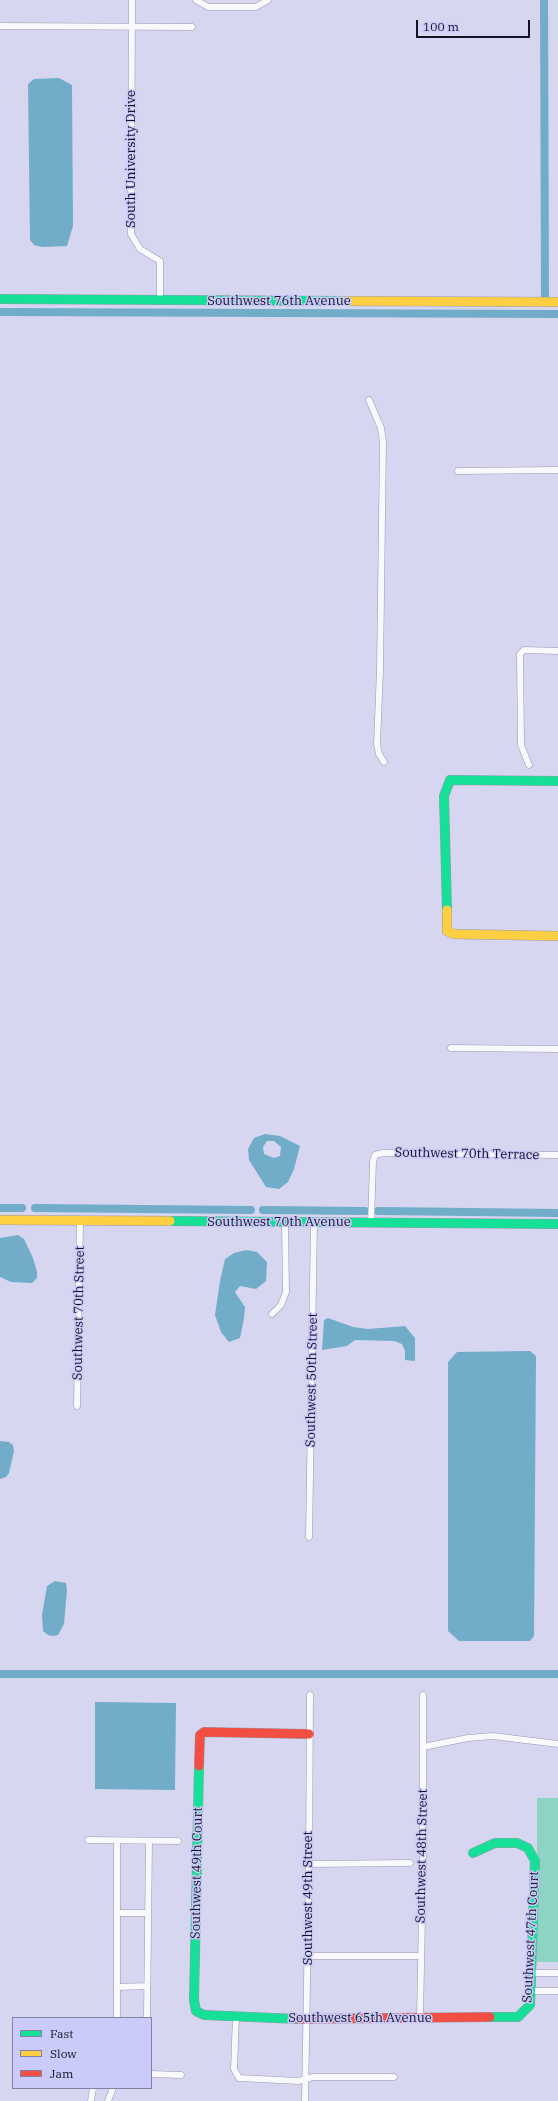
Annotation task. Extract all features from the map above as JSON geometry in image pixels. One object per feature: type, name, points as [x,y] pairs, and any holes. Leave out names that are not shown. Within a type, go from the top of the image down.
[{"type":"street","name":"South University Drive","points":[[132,0],[131,234],[140,250],[160,261],[160,300]]},
{"type":"street","points":[[197,1],[208,7],[256,7],[268,0]]},
{"type":"street","points":[[0,26],[132,28],[192,27]]},
{"type":"street","name":"Southwest 76th Avenue","points":[[0,299],[558,302]]},
{"type":"street","points":[[369,400],[381,428],[383,442],[380,670],[377,744],[379,754],[384,762]]},
{"type":"street","points":[[458,471],[558,470]]},
{"type":"street","points":[[529,765],[521,745],[520,654],[524,650],[558,651]]},
{"type":"street","points":[[558,781],[450,780],[444,796],[447,931],[454,934],[558,936]]},
{"type":"street","points":[[451,1048],[558,1049]]},
{"type":"street","name":"Southwest 70th Terrace","points":[[371,1223],[373,1161],[375,1155],[558,1155]]},
{"type":"street","name":"Southwest 70th Avenue","points":[[0,1220],[558,1224]]},
{"type":"street","name":"Southwest 70th Street","points":[[77,1406],[80,1221]]},
{"type":"street","points":[[272,1314],[281,1305],[286,1292],[285,1222]]},
{"type":"street","name":"Southwest 50th Street","points":[[309,1537],[314,1222]]},
{"type":"street","name":"Southwest 48th Street","points":[[420,2017],[423,1695]]},
{"type":"street","name":"Southwest 49th Street","points":[[305,2101],[308,1956],[310,1696]]},
{"type":"street","name":"Southwest 49th Court","points":[[196,2011],[194,2000],[200,1735],[204,1732],[309,1734]]},
{"type":"street","points":[[423,1747],[468,1738],[493,1736],[558,1744]]},
{"type":"street","points":[[88,1840],[178,1841]]},
{"type":"street","points":[[117,1841],[117,2017]]},
{"type":"street","points":[[147,2017],[149,1841]]},
{"type":"street","name":"Southwest 47th Court","points":[[473,1853],[494,1843],[517,1843],[528,1848],[535,1861],[530,2005],[524,2013]]},
{"type":"street","points":[[309,1864],[410,1863]]},
{"type":"street","points":[[117,1913],[148,1913]]},
{"type":"street","points":[[308,1956],[421,1956]]},
{"type":"street","points":[[531,1973],[558,1973]]},
{"type":"street","points":[[117,1987],[147,1986]]},
{"type":"street","points":[[530,1991],[558,1991]]},
{"type":"street","name":"Southwest 65th Avenue","points":[[196,2011],[204,2015],[307,2019],[518,2017],[524,2013]]},
{"type":"street","points":[[236,2016],[234,2070],[239,2078],[291,2080],[351,2076],[394,2077]]},
{"type":"street","points":[[152,2074],[181,2075]]},
{"type":"street","points":[[91,2101],[93,2089]]},
{"type":"street","points":[[108,2101],[113,2089]]},
{"type":"green space","points":[[537,1798],[558,1798],[558,1962],[537,1962]]},
{"type":"water","points":[[59,78],[72,85],[73,226],[67,246],[42,247],[34,245],[30,240],[28,84],[34,79]]},
{"type":"water","points":[[265,1134],[280,1136],[300,1146],[294,1169],[288,1182],[279,1189],[266,1187],[249,1160],[248,1149],[254,1138]],"holes":[[[267,1141],[274,1141],[281,1147],[280,1156],[274,1158],[264,1154],[263,1147]]]},
{"type":"water","points":[[18,1235],[24,1239],[33,1258],[37,1278],[32,1283],[11,1282],[0,1277],[0,1238]]},
{"type":"water","points":[[246,1250],[257,1252],[267,1262],[266,1281],[256,1289],[240,1286],[235,1292],[245,1307],[244,1318],[240,1338],[229,1342],[221,1332],[215,1315],[220,1281],[225,1259],[234,1253]]},
{"type":"water","points":[[328,1318],[353,1327],[368,1329],[405,1326],[415,1338],[415,1361],[405,1360],[405,1351],[402,1344],[394,1341],[355,1340],[347,1346],[322,1350],[324,1320]]},
{"type":"water","points":[[530,1351],[536,1356],[534,1636],[530,1641],[459,1641],[448,1631],[448,1362],[457,1352]]},
{"type":"water","points":[[0,1441],[9,1442],[13,1445],[14,1451],[9,1473],[6,1477],[0,1479]]},
{"type":"water","points":[[55,1581],[66,1583],[67,1590],[64,1624],[58,1635],[53,1636],[48,1635],[43,1631],[42,1615],[47,1586]]},
{"type":"water","points":[[95,1702],[176,1703],[175,1790],[95,1789]]},
{"type":"waterway","points":[[544,0],[545,297]]},
{"type":"waterway","points":[[0,312],[558,314]]},
{"type":"waterway","points":[[0,1208],[22,1208]]},
{"type":"waterway","points":[[35,1208],[251,1210]]},
{"type":"waterway","points":[[263,1210],[365,1211]]},
{"type":"waterway","points":[[378,1211],[558,1213]]},
{"type":"waterway","points":[[0,1674],[558,1674]]},
{"type":"traffic: fast","points":[[0,299],[343,301]]},
{"type":"traffic: fast","points":[[447,910],[444,796],[450,780],[558,781]]},
{"type":"traffic: fast","points":[[170,1221],[558,1224]]},
{"type":"traffic: fast","points":[[199,1766],[194,2000],[196,2011],[204,2015],[298,2019]]},
{"type":"traffic: fast","points":[[473,1853],[495,1843],[517,1843],[528,1848],[535,1861],[530,2005],[518,2017],[490,2017]]},
{"type":"traffic: slow","points":[[343,301],[558,302]]},
{"type":"traffic: slow","points":[[447,910],[447,931],[454,934],[558,936]]},
{"type":"traffic: slow","points":[[0,1220],[170,1221]]},
{"type":"traffic: jam","points":[[199,1766],[200,1735],[204,1732],[309,1734]]},
{"type":"traffic: jam","points":[[298,2019],[490,2017]]}]
